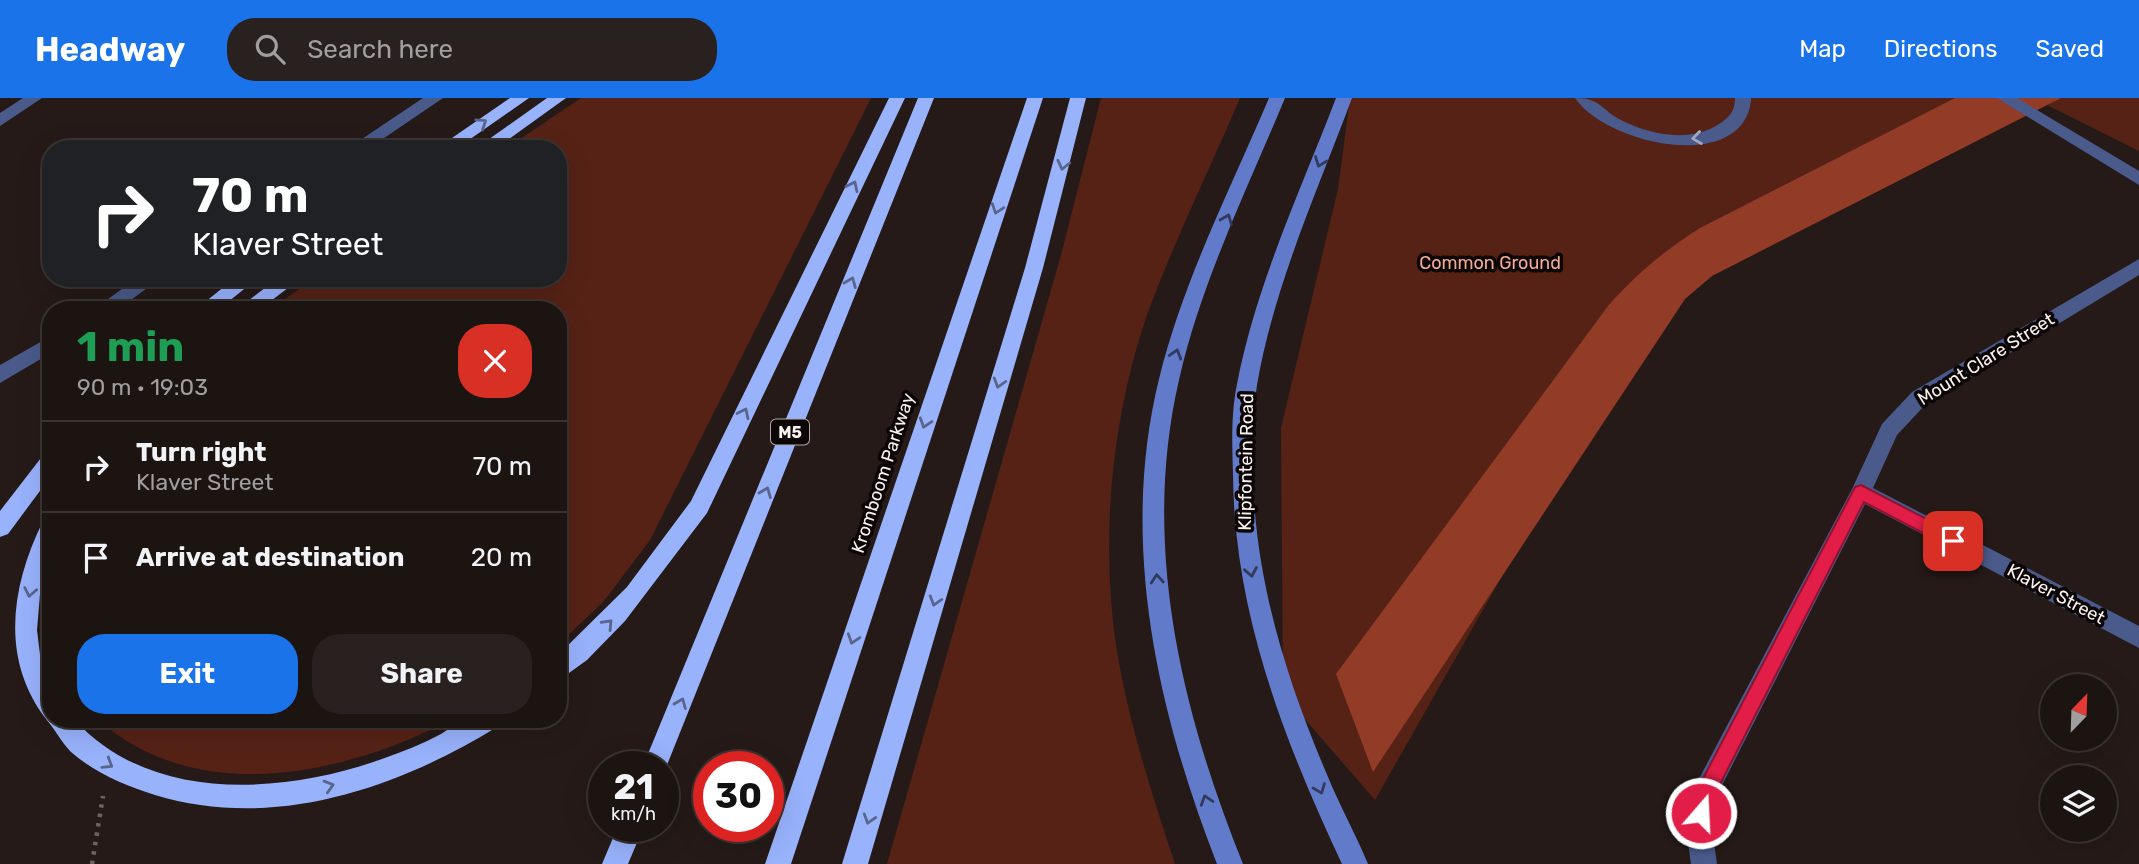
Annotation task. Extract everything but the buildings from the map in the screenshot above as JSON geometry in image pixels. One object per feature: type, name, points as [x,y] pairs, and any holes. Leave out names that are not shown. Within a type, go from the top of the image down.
[{"type":"highway","points":[[458,140],[521,98]]},
{"type":"highway","points":[[496,140],[558,98]]},
{"type":"highway","points":[[567,663],[582,651],[665,558],[699,507],[897,98]]},
{"type":"highway","name":"M5","points":[[661,751],[926,98]]},
{"type":"highway","name":"Kromboom Parkway","points":[[778,864],[1035,98]]},
{"type":"highway","points":[[855,864],[1037,255],[1078,98]]},
{"type":"highway","points":[[217,301],[236,287]]},
{"type":"highway","points":[[258,301],[279,287]]},
{"type":"highway","points":[[0,528],[42,472]]},
{"type":"highway","points":[[42,545],[28,597],[27,644],[29,667],[42,692]]},
{"type":"highway","points":[[64,728],[109,766],[163,787],[236,797],[310,792],[394,768],[475,728]]},
{"type":"highway","points":[[615,864],[624,842]]},
{"type":"main road","points":[[1230,864],[1215,830],[1182,726],[1161,630],[1154,543],[1156,456],[1168,380],[1189,313],[1277,98]]},
{"type":"main road","name":"Klipfontein Road","points":[[1344,98],[1260,326],[1246,387],[1242,454],[1244,535],[1258,612],[1293,718],[1326,805],[1355,864]]},
{"type":"street","points":[[0,121],[34,98]]},
{"type":"street","points":[[369,140],[435,98]]},
{"type":"street","points":[[1583,98],[1602,117],[1626,129],[1653,137],[1680,140],[1706,137],[1726,130],[1739,117],[1742,98]]},
{"type":"street","points":[[2005,98],[2139,179]]},
{"type":"street","name":"Mount Clare Street","points":[[1703,864],[1699,828],[1702,799],[1861,492],[1889,430],[1919,398],[2139,266]]},
{"type":"street","points":[[117,301],[138,287]]},
{"type":"street","points":[[0,375],[42,349]]},
{"type":"street","name":"Klaver Street","points":[[1861,492],[2139,638]]},
{"type":"path","points":[[92,864],[109,766]]},
{"type":"green space","points":[[581,98],[871,98],[650,540],[604,601],[567,636],[567,301],[282,301],[302,287],[567,287],[567,140],[518,140]]},
{"type":"green space","points":[[1101,98],[1240,98],[1179,235],[1146,318],[1125,396],[1112,476],[1109,558],[1115,638],[1132,724],[1175,864],[887,864],[1061,255]]},
{"type":"green space","name":"Common Ground","points":[[1350,98],[1972,98],[1672,277],[1375,800],[1283,694],[1281,428],[1338,189]]},
{"type":"green space","points":[[2033,98],[2139,98],[2139,151]]},
{"type":"green space","points":[[110,728],[434,728],[366,755],[319,767],[272,773],[225,773],[180,764],[137,747]]},
{"type":"shaded area","points":[[1955,98],[2061,98],[1712,276],[1685,299],[1373,772],[1336,674],[1608,306],[1651,264],[1700,228]]},
{"type":"route","points":[[1701,813],[1702,799],[1861,492],[1953,541]]}]
